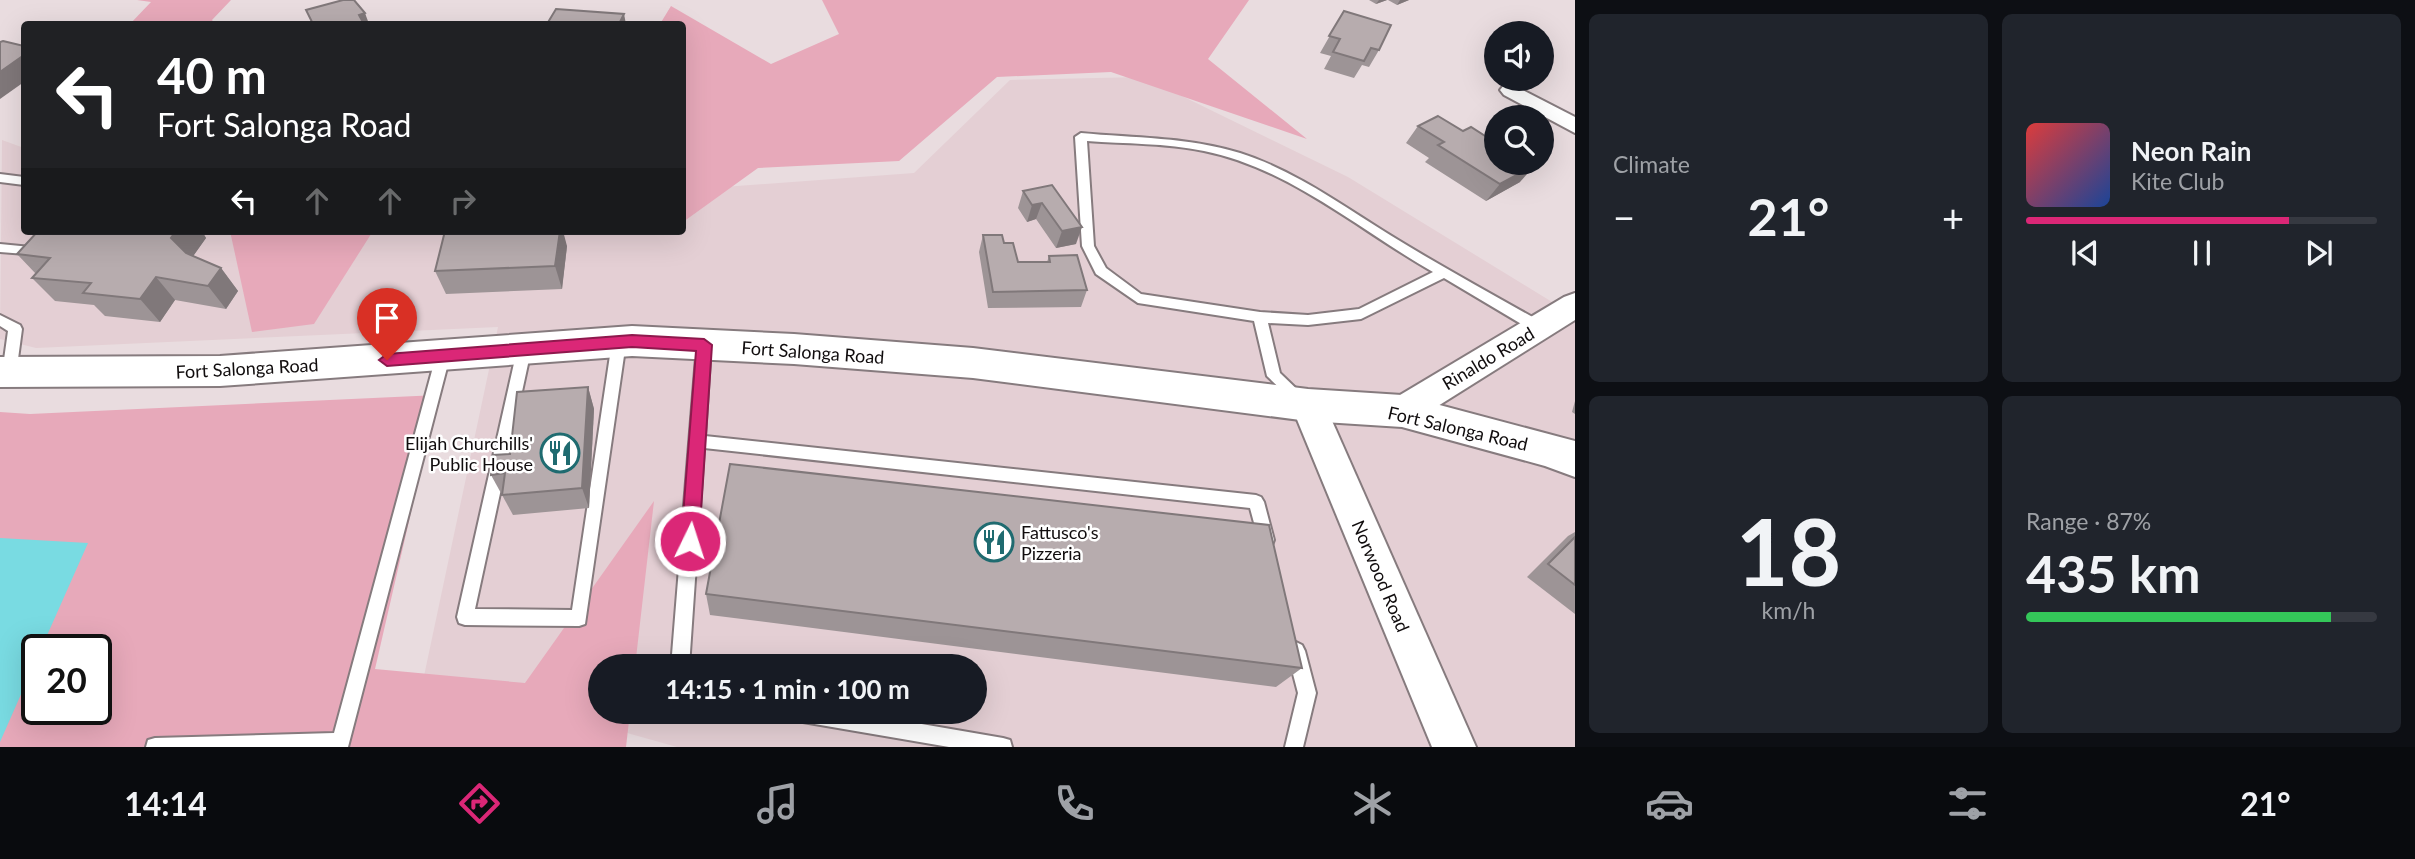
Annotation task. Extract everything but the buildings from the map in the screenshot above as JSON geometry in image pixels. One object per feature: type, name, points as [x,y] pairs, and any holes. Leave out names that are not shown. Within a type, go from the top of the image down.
[{"type":"main road","name":"Fort Salonga Road","points":[[5,373],[220,371],[619,342],[704,345],[973,363],[1308,405],[1402,411],[1547,449],[1575,459]]},
{"type":"street","points":[[1513,91],[1575,126]]},
{"type":"street","name":"Rinaldo Road","points":[[1402,411],[1575,305]]},
{"type":"street","name":"Norwood Road","points":[[1308,405],[1454,747]]},
{"type":"lane","points":[[1444,272],[1361,314],[1308,320],[1259,317],[1138,298],[1120,288],[1101,271],[1088,246],[1082,137],[1203,147],[1281,175],[1326,198],[1404,251],[1444,272],[1538,327]]},
{"type":"lane","points":[[0,178],[21,181]]},
{"type":"lane","points":[[0,247],[34,252],[49,235]]},
{"type":"lane","points":[[1259,317],[1274,376],[1308,405]]},
{"type":"lane","points":[[0,320],[15,329],[5,373]]},
{"type":"lane","points":[[524,350],[465,617],[579,618],[619,342]]},
{"type":"lane","points":[[681,654],[704,345]]},
{"type":"lane","points":[[155,747],[341,742],[443,356]]},
{"type":"lane","points":[[697,441],[1256,502],[1270,553]]},
{"type":"lane","points":[[1290,630],[1307,693],[1294,747]]},
{"type":"lane","points":[[868,724],[1003,747]]},
{"type":"shaded area","points":[[137,0],[231,0],[213,21],[133,21],[151,2]]},
{"type":"shaded area","points":[[822,0],[1249,0],[1208,59],[1307,139],[1111,72],[997,77],[899,161],[758,168],[686,220],[686,21],[662,21],[671,6],[771,64],[839,34]]},
{"type":"shaded area","points":[[1143,77],[1348,177],[1575,316],[1575,747],[677,747],[595,724],[987,724],[987,654],[588,654],[588,722],[424,676],[498,327],[36,348],[0,339],[2,140],[21,147],[21,235],[686,235],[686,190],[914,173],[1010,80]]},
{"type":"shaded area","points":[[231,235],[370,235],[314,324],[252,332]]},
{"type":"shaded area","points":[[438,395],[375,669],[525,683],[654,501],[636,654],[588,654],[588,724],[629,724],[626,747],[0,747],[0,412],[30,414]]},
{"type":"water","points":[[0,538],[88,543],[48,634],[21,634],[21,694],[0,742]]},
{"type":"place","name":"Elijah Churchills' Public House","points":[[560,453]]},
{"type":"place","name":"Fattusco's Pizzeria","points":[[994,542]]},
{"type":"route","points":[[387,360],[632,341],[704,345],[690,541]]}]
